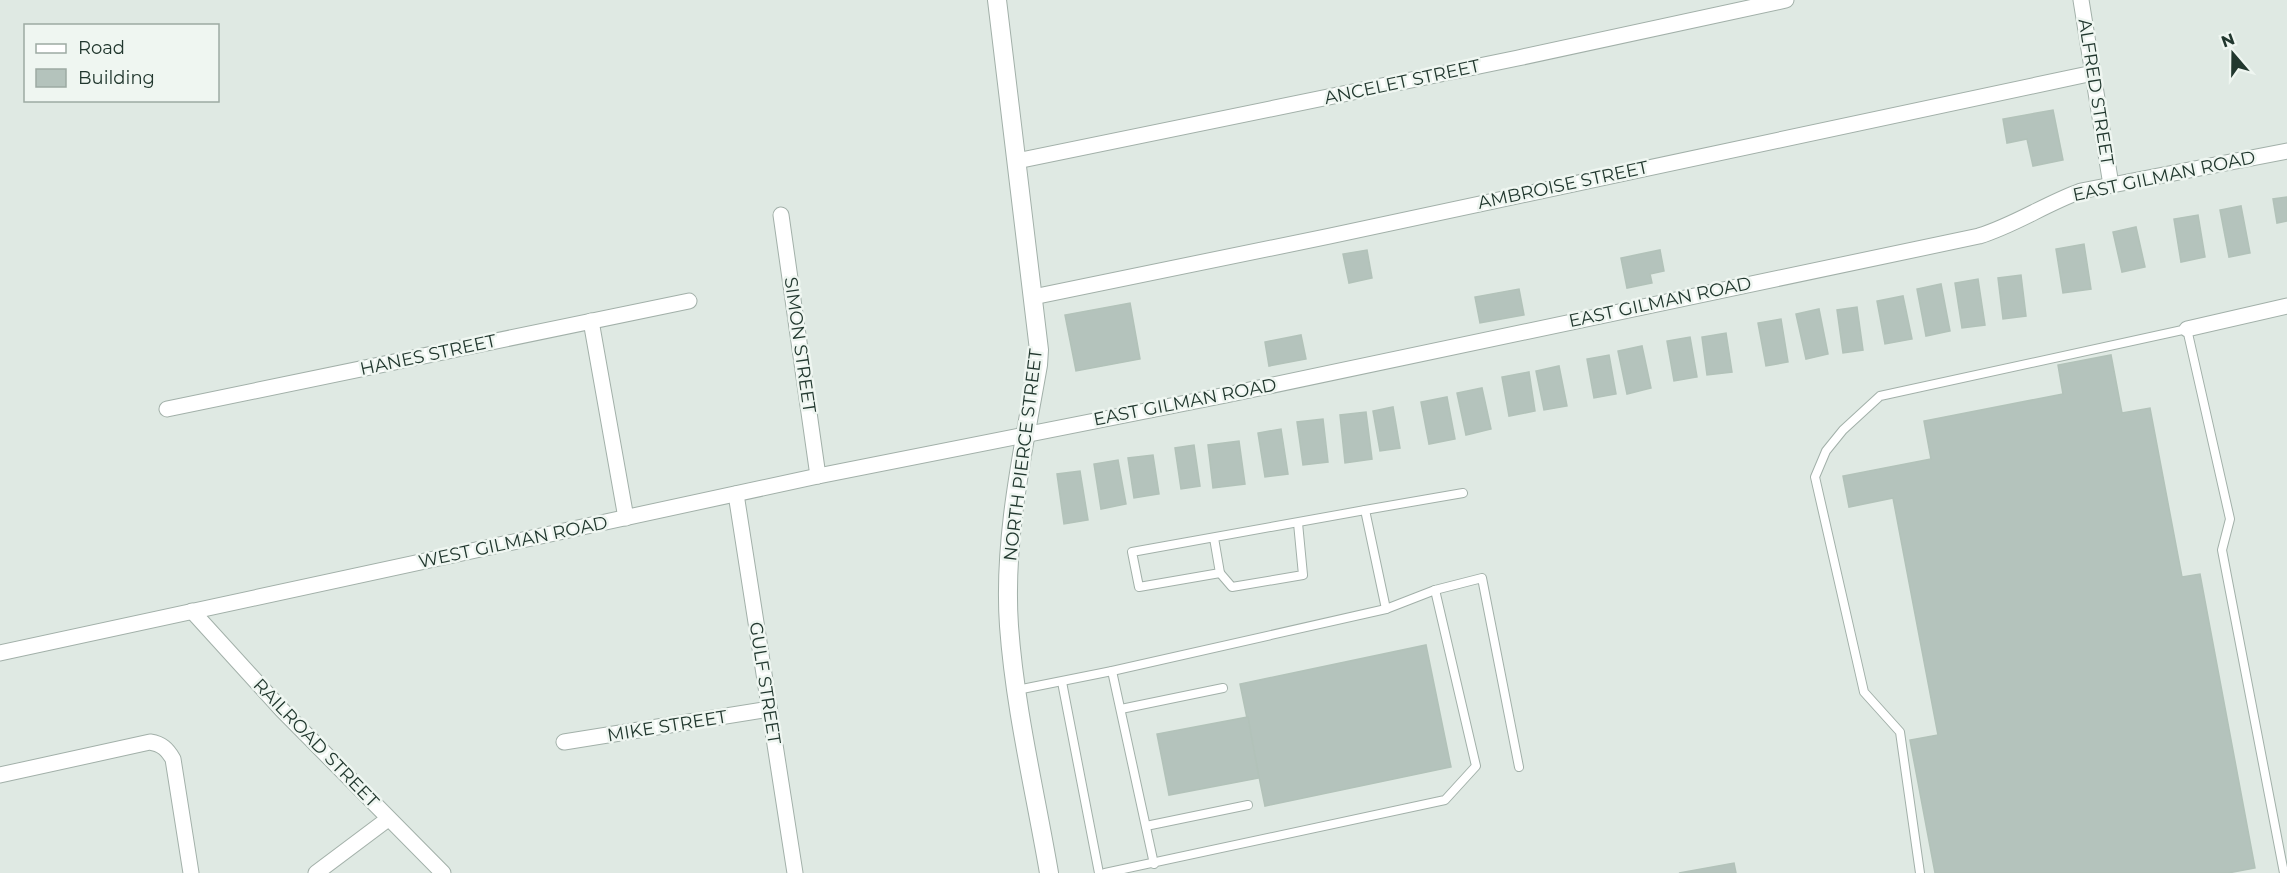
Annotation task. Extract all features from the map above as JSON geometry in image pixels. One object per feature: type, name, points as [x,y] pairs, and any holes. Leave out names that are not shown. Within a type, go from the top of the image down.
[{"type":"street","name":"NORTH PIERCE STREET","points":[[997,0],[1039,350],[1012,525],[1009,626],[1017,690],[1049,873]]},
{"type":"street","name":"ANCELET STREET","points":[[1017,161],[1518,58],[1786,0]]},
{"type":"street","name":"ALFRED STREET","points":[[2081,0],[2110,184]]},
{"type":"street","name":"AMBROISE STREET","points":[[1033,297],[2092,73]]},
{"type":"street","name":"EAST GILMAN ROAD","points":[[1026,433],[1226,395],[1979,236],[2015,223],[2062,198],[2110,184],[2287,151]]},
{"type":"street","name":"SIMON STREET","points":[[781,215],[818,476]]},
{"type":"street","name":"HANES STREET","points":[[167,409],[689,301]]},
{"type":"street","points":[[2187,329],[2287,306]]},
{"type":"street","points":[[591,321],[626,518]]},
{"type":"street","name":"WEST GILMAN ROAD","points":[[0,653],[1026,433]]},
{"type":"street","name":"GULF STREET","points":[[736,494],[795,873]]},
{"type":"street","name":"RAILROAD STREET","points":[[192,610],[282,710],[443,873]]},
{"type":"street","name":"MIKE STREET","points":[[564,742],[770,709]]},
{"type":"street","points":[[0,775],[150,741],[158,743],[173,759],[191,873]]},
{"type":"street","points":[[316,873],[388,819]]},
{"type":"lane","points":[[1920,873],[1900,732],[1864,692],[1815,477],[1826,451],[1843,430],[1880,396],[2187,329],[2230,519],[2222,549],[2283,847],[2284,873]]},
{"type":"lane","points":[[1220,573],[1139,587],[1132,552],[1463,493]]},
{"type":"lane","points":[[1365,510],[1386,609]]},
{"type":"lane","points":[[1214,538],[1220,573],[1232,587],[1303,575],[1298,523]]},
{"type":"lane","points":[[1017,690],[1062,682],[1386,609],[1435,590],[1482,578],[1519,767]]},
{"type":"lane","points":[[1105,873],[1445,800],[1476,766],[1435,590]]},
{"type":"lane","points":[[1112,671],[1154,864]]},
{"type":"lane","points":[[1062,682],[1099,873]]},
{"type":"lane","points":[[1121,709],[1223,688]]},
{"type":"lane","points":[[1146,826],[1248,805]]},
{"type":"building","points":[[2053,110],[2063,160],[2033,166],[2027,139],[2007,143],[2003,119]]},
{"type":"building","points":[[2287,197],[2287,221],[2277,223],[2273,199]]},
{"type":"building","points":[[2241,206],[2250,253],[2229,257],[2220,210]]},
{"type":"building","points":[[2198,215],[2205,257],[2181,262],[2174,219]]},
{"type":"building","points":[[2136,227],[2145,267],[2122,272],[2113,232]]},
{"type":"building","points":[[2084,244],[2091,289],[2063,293],[2056,249]]},
{"type":"building","points":[[1367,250],[1372,278],[1349,283],[1343,254]]},
{"type":"building","points":[[1660,250],[1664,271],[1650,274],[1652,283],[1627,288],[1621,258]]},
{"type":"building","points":[[2021,275],[2026,316],[2003,319],[1998,278]]},
{"type":"building","points":[[1978,279],[1985,325],[1962,328],[1955,283]]},
{"type":"building","points":[[1941,284],[1950,331],[1926,336],[1917,289]]},
{"type":"building","points":[[1519,289],[1524,315],[1480,323],[1475,297]]},
{"type":"building","points":[[1903,296],[1912,339],[1885,344],[1877,301]]},
{"type":"building","points":[[1130,303],[1140,359],[1076,371],[1065,315]]},
{"type":"building","points":[[1857,307],[1863,350],[1843,353],[1837,310]]},
{"type":"building","points":[[1819,309],[1828,354],[1806,359],[1796,314]]},
{"type":"building","points":[[1781,319],[1788,362],[1766,366],[1758,323]]},
{"type":"building","points":[[1726,333],[1732,372],[1707,375],[1702,337]]},
{"type":"building","points":[[1301,335],[1306,359],[1269,366],[1265,342]]},
{"type":"building","points":[[1690,337],[1697,377],[1674,381],[1667,341]]},
{"type":"building","points":[[1642,346],[1651,388],[1627,394],[1618,351]]},
{"type":"building","points":[[1609,355],[1616,394],[1594,398],[1587,359]]},
{"type":"building","points":[[2111,355],[2122,413],[2150,408],[2182,577],[2200,574],[2255,868],[2228,873],[1935,873],[1910,740],[1938,735],[1893,498],[1849,507],[1843,476],[1931,459],[1924,421],[2063,394],[2058,365]]},
{"type":"building","points":[[1559,366],[1567,406],[1544,410],[1536,371]]},
{"type":"building","points":[[1529,372],[1535,411],[1509,416],[1502,377]]},
{"type":"building","points":[[1482,388],[1491,429],[1466,435],[1457,393]]},
{"type":"building","points":[[1447,397],[1455,439],[1429,444],[1421,402]]},
{"type":"building","points":[[1393,407],[1400,448],[1380,451],[1373,411]]},
{"type":"building","points":[[1366,412],[1372,459],[1345,463],[1340,415]]},
{"type":"building","points":[[1323,419],[1328,462],[1303,465],[1297,422]]},
{"type":"building","points":[[1281,429],[1288,474],[1265,477],[1258,433]]},
{"type":"building","points":[[1239,441],[1245,484],[1213,488],[1208,445]]},
{"type":"building","points":[[1194,445],[1200,486],[1181,489],[1175,448]]},
{"type":"building","points":[[1153,455],[1159,494],[1134,498],[1128,458]]},
{"type":"building","points":[[1118,460],[1126,504],[1101,509],[1094,464]]},
{"type":"building","points":[[1080,471],[1088,520],[1064,524],[1057,474]]},
{"type":"building","points":[[1426,645],[1451,767],[1265,806],[1240,684]]},
{"type":"building","points":[[1248,717],[1259,778],[1169,795],[1157,734]]},
{"type":"building","points":[[1734,863],[1736,873],[1679,873]]}]
